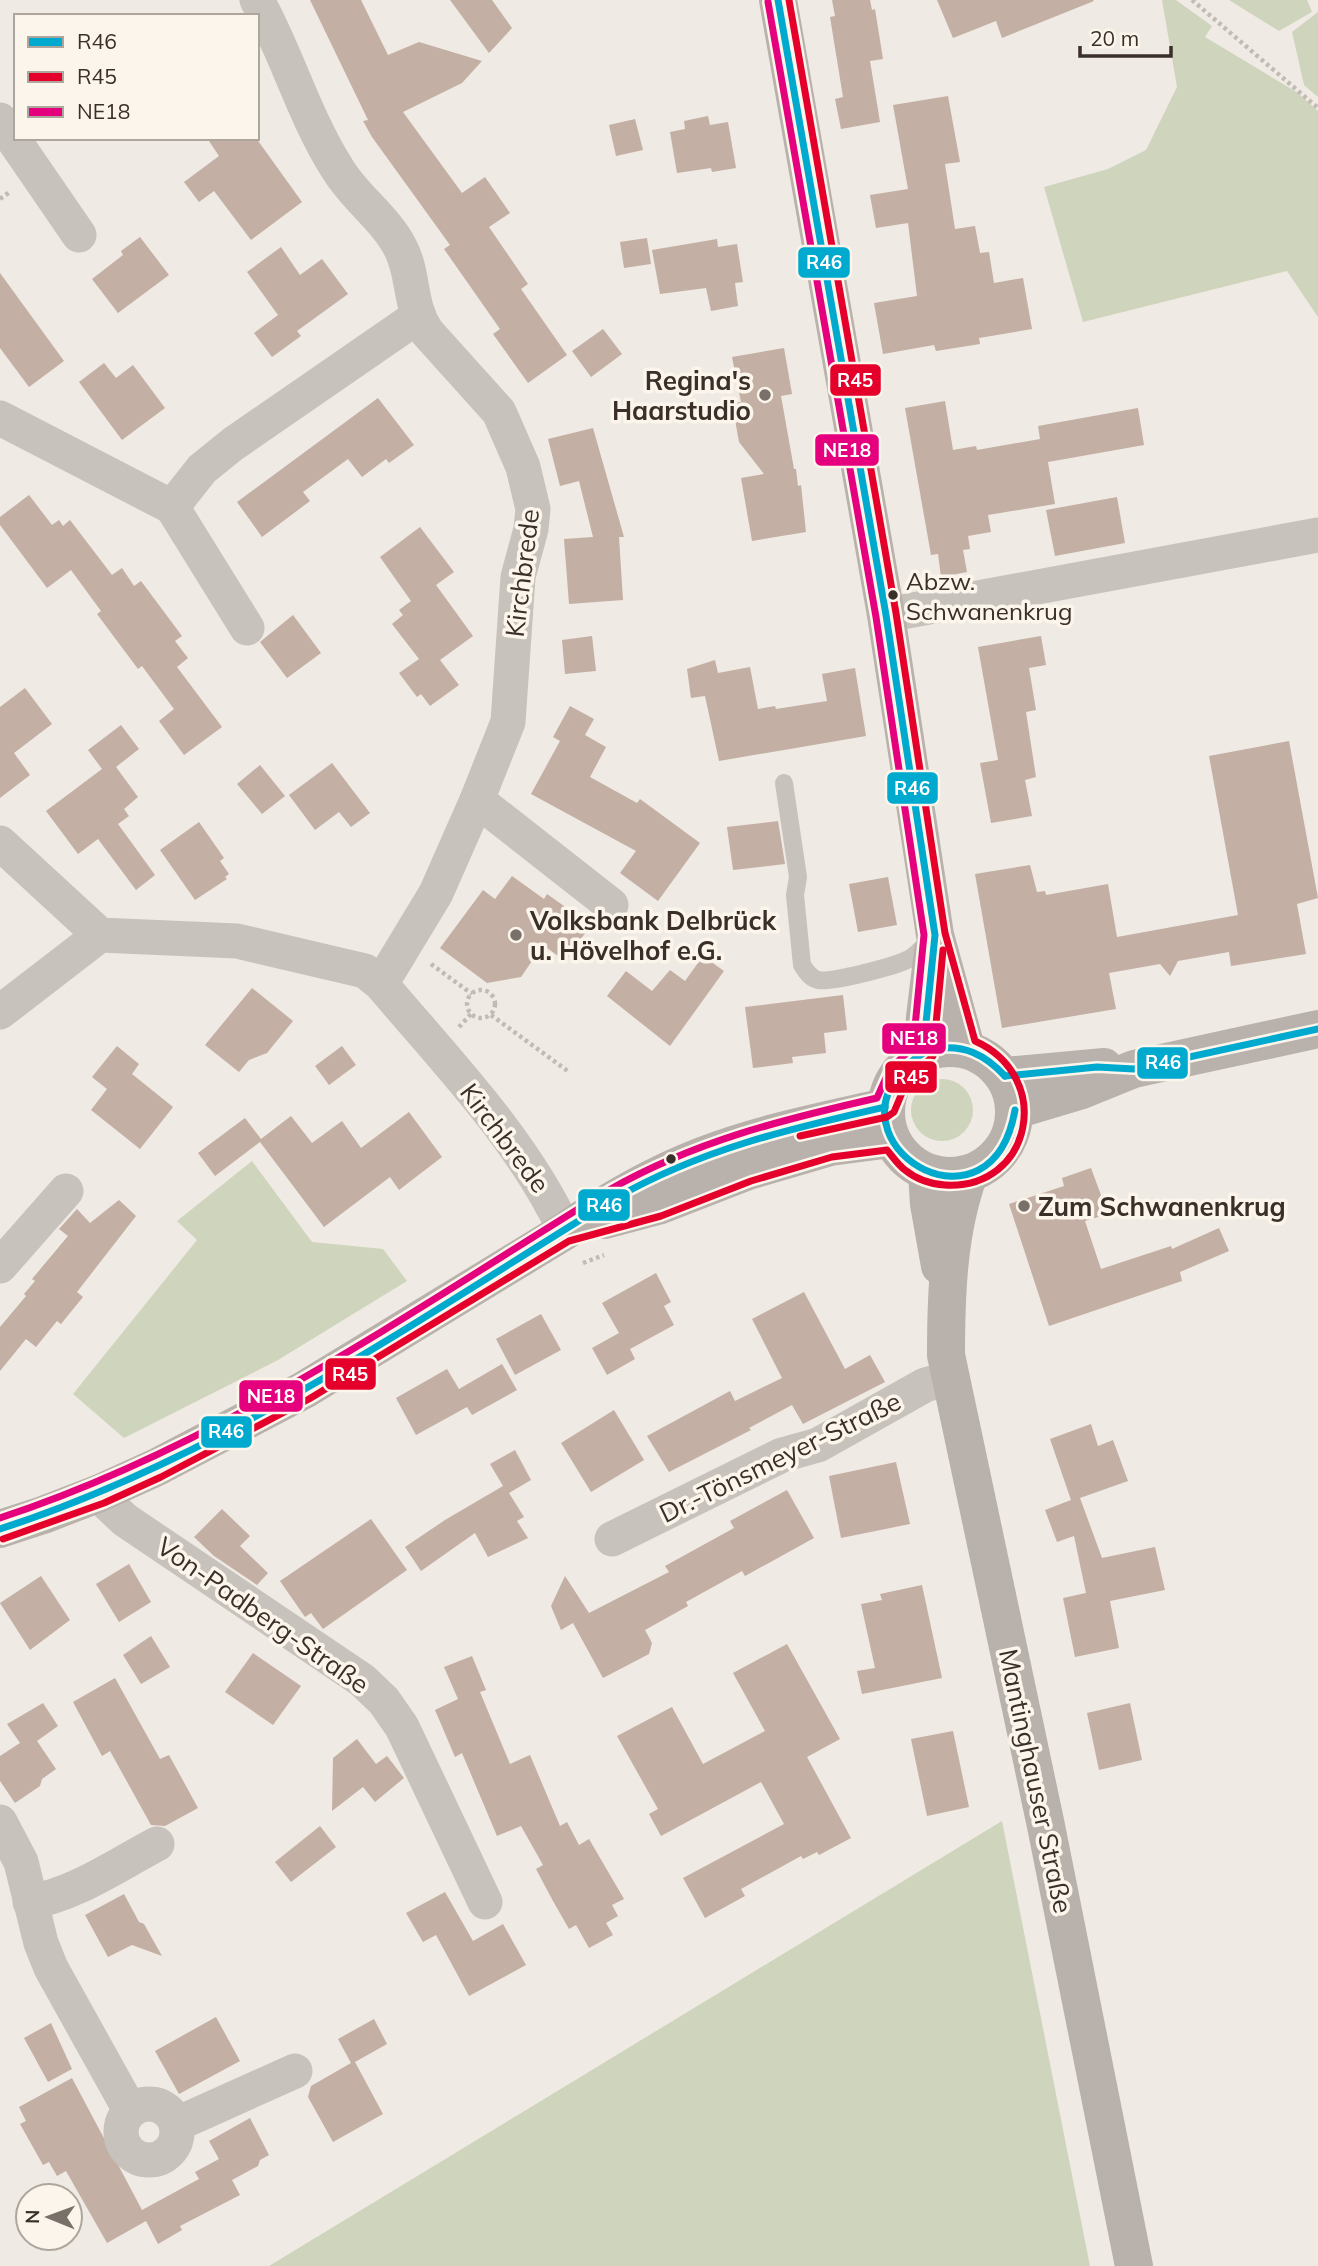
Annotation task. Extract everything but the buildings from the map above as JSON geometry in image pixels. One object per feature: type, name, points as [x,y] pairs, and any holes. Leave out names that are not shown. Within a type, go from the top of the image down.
[{"type":"main road","points":[[778,0],[886,615],[935,935],[966,1048]]},
{"type":"main road","points":[[923,1052],[935,935]]},
{"type":"main road","points":[[1015,1107],[1082,1090],[1134,1069],[1318,1029]]},
{"type":"main road","points":[[944,1047],[966,1048],[988,1059],[1015,1107],[1012,1131],[1002,1150],[964,1187],[948,1177],[928,1173],[913,1165],[900,1153],[888,1123],[891,1085],[904,1066],[923,1052],[944,1047]]},
{"type":"main road","points":[[0,1529],[100,1493],[157,1467],[574,1247],[602,1205],[656,1176],[703,1155],[782,1130],[888,1123]]},
{"type":"main road","name":"Mantinghauser Straße","points":[[928,1173],[931,1215],[946,1296]]},
{"type":"main road","name":"Mantinghauser Straße","points":[[964,1187],[946,1296],[946,1355],[1046,1826],[1134,2266]]},
{"type":"street","name":"Kirchbrede","points":[[267,4],[326,150],[351,190],[389,231],[402,250],[408,267],[417,317],[427,332],[499,412],[523,467],[533,509],[531,529],[518,577],[508,722],[436,893],[381,984],[513,1143],[549,1196],[574,1247]]},
{"type":"street","points":[[0,120],[79,235]]},
{"type":"street","points":[[172,507],[202,469],[233,444],[417,317]]},
{"type":"street","points":[[0,418],[172,507],[247,628]]},
{"type":"street","points":[[886,615],[1318,534]]},
{"type":"street","points":[[477,800],[611,905]]},
{"type":"street","points":[[0,843],[100,935]]},
{"type":"street","points":[[0,1012],[100,935],[237,941],[365,971],[381,984]]},
{"type":"street","points":[[0,1266],[66,1191]]},
{"type":"street","name":"Dr.-Tönsmeyer-Straße","points":[[612,1539],[782,1455],[818,1445],[925,1385],[950,1378]]},
{"type":"street","name":"Von-Padberg-Straße","points":[[100,1493],[125,1520],[362,1680],[384,1701],[402,1727],[485,1902]]},
{"type":"street","points":[[0,1822],[16,1849],[41,1943],[51,1968],[130,2110]]},
{"type":"street","points":[[30,1902],[69,1892],[158,1844]]},
{"type":"street","points":[[177,2124],[295,2071]]},
{"type":"street","points":[[143,2104],[158,2104],[170,2112],[177,2124],[177,2136],[173,2148],[164,2157],[153,2161],[141,2160],[130,2154],[123,2144],[120,2132],[123,2120],[130,2110],[143,2104]]},
{"type":"lane","points":[[784,783],[798,877],[795,895],[802,965],[808,975],[830,981],[910,958],[935,935]]},
{"type":"path","points":[[1192,0],[1318,108]]},
{"type":"path","points":[[404,945],[472,994]]},
{"type":"path","points":[[491,1015],[495,1002],[491,995],[485,991],[472,994],[468,1000],[471,1014],[477,1018],[491,1015],[569,1072]]},
{"type":"path","points":[[964,1187],[984,1189],[1015,1107]]},
{"type":"path","points":[[574,1247],[607,1254]]},
{"type":"green space","points":[[1162,0],[1176,0],[1212,26],[1205,37],[1298,93],[1318,111],[1318,317],[1287,271],[1083,322],[1044,187],[1108,169],[1146,150],[1177,87]]},
{"type":"green space","points":[[1229,0],[1307,0],[1312,12],[1279,31]]},
{"type":"green space","points":[[1318,12],[1318,97],[1304,85],[1292,32]]},
{"type":"green space","points":[[942,1079],[964,1088],[973,1110],[964,1132],[942,1141],[920,1132],[911,1110],[920,1088]]},
{"type":"green space","points":[[252,1161],[312,1242],[383,1249],[407,1281],[278,1360],[124,1438],[73,1394],[197,1240],[177,1221]]},
{"type":"green space","points":[[1002,1821],[1090,2266],[269,2266]]},
{"type":"transit line","name":"R46","points":[[778,0],[886,615],[935,935],[923,1052]]},
{"type":"transit line","name":"R45","points":[[3,1539],[104,1503],[161,1477],[309,1399],[569,1241],[661,1216],[751,1181],[832,1157],[887,1150],[900,1166],[914,1176],[945,1185],[975,1182],[998,1170],[1014,1151],[1023,1128],[1024,1104],[1016,1079],[1000,1058],[975,1041],[945,933],[896,613],[789,0]]},
{"type":"transit line","name":"NE18","points":[[0,1518],[81,1488],[238,1414],[388,1328],[609,1190],[641,1173],[739,1134],[877,1098],[890,1069],[913,1047],[924,935],[876,617],[768,2]]},
{"type":"transit line","name":"R45","points":[[800,1136],[887,1117],[894,1112],[907,1081],[933,1056],[943,950]]},
{"type":"transit line","name":"R46","points":[[1005,1076],[1097,1067],[1134,1069],[1318,1029]]},
{"type":"transit line","name":"R46","points":[[1005,1076],[990,1062],[965,1050],[945,1048],[924,1053],[900,1073],[886,1103],[888,1130],[902,1154],[925,1170],[952,1176],[978,1170],[1001,1149],[1015,1110]]},
{"type":"transit line","name":"R46","points":[[0,1529],[82,1499],[162,1464],[240,1425],[392,1338],[614,1199],[647,1182],[746,1142],[885,1107]]},
{"type":"place","name":"Regina's Haarstudio","points":[[765,395]]},
{"type":"place","name":"Abzw. Schwanenkrug","points":[[893,595]]},
{"type":"place","name":"Volksbank Delbrück u. Hövelhof e.G.","points":[[516,935]]},
{"type":"place","name":"Zum Schwanenkrug","points":[[1024,1206]]}]
